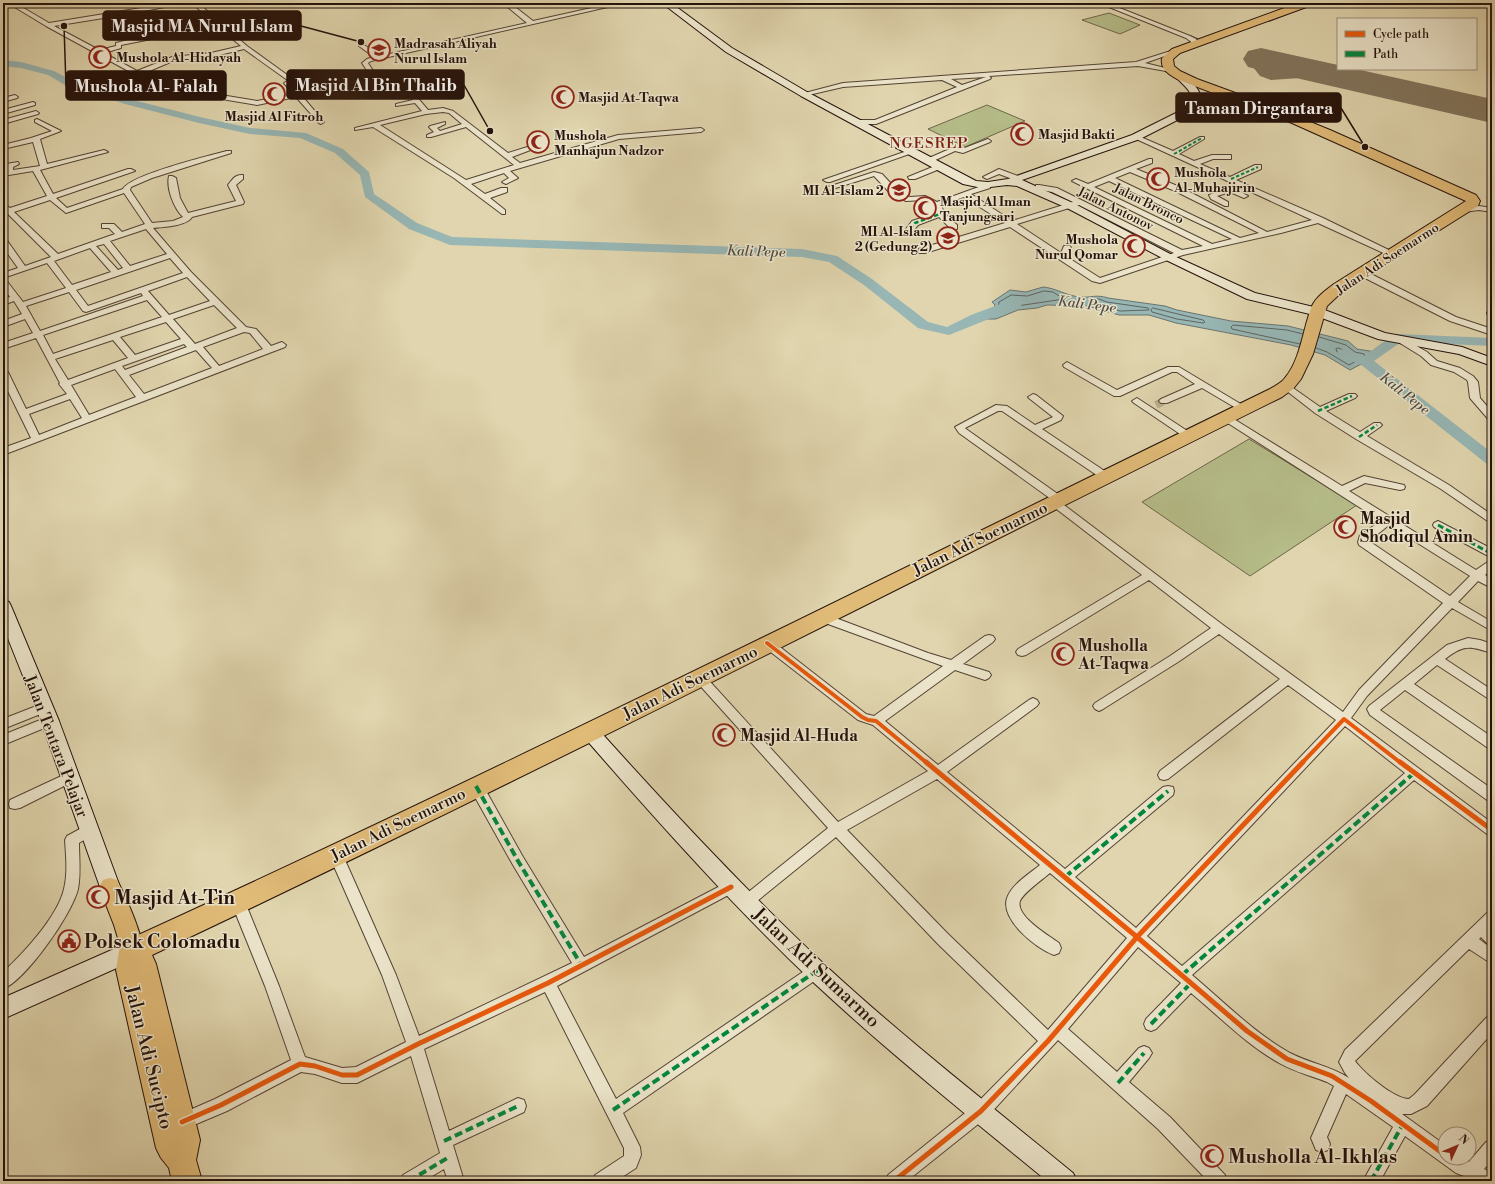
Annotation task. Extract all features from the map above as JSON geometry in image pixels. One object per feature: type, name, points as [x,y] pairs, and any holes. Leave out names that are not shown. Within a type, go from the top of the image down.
[{"type":"highway","points":[[1176,73],[1169,67],[1167,61],[1168,58],[1176,51],[1308,3]]},
{"type":"highway","name":"Jalan Adi Soemarmo","points":[[1176,73],[1306,124],[1447,188],[1461,197],[1464,204],[1479,206]]},
{"type":"highway","name":"Jalan Adi Soemarmo","points":[[132,951],[238,902],[590,732],[1056,500],[1276,393],[1292,380],[1300,366],[1316,317],[1324,300],[1340,287],[1393,254],[1479,206]]},
{"type":"highway","name":"Jalan Adi Sucipto","points":[[132,951],[143,964],[182,1122],[186,1140],[184,1171]]},
{"type":"highway","name":"Jalan Adi Sucipto","points":[[132,951],[129,970],[171,1148],[184,1171]]},
{"type":"main road","points":[[666,4],[729,50],[804,94],[856,122],[874,127],[910,152],[972,185],[987,181],[1014,179],[1136,137],[1180,116],[1194,108],[1197,102],[1196,94],[1192,87],[1176,73]]},
{"type":"main road","points":[[1040,190],[1038,175],[1048,167]]},
{"type":"main road","points":[[1014,179],[1075,204],[1137,205],[1165,252],[1251,296],[1382,336],[1462,351],[1492,362]]},
{"type":"main road","name":"Jalan Tentara Pelajar","points":[[3,606],[47,715],[110,887]]},
{"type":"main road","name":"Jalan Adi Sumarmo","points":[[590,732],[730,887],[855,1006],[1065,1181]]},
{"type":"main road","name":"Jalan Adi Sucipto","points":[[110,887],[125,925],[132,951]]},
{"type":"main road","points":[[3,1008],[132,951]]},
{"type":"street","points":[[12,4],[21,3]]},
{"type":"street","points":[[48,25],[183,3]]},
{"type":"street","points":[[194,3],[245,47],[291,80],[373,77],[398,78],[426,112]]},
{"type":"street","points":[[284,3],[327,3]]},
{"type":"street","points":[[506,3],[531,23]]},
{"type":"street","points":[[373,77],[365,62],[622,3]]},
{"type":"street","points":[[631,3],[666,4]]},
{"type":"street","points":[[1102,3],[1194,40],[1201,41]]},
{"type":"street","points":[[12,4],[136,73]]},
{"type":"street","points":[[130,12],[152,36]]},
{"type":"street","points":[[98,52],[119,47],[118,44],[152,36],[217,24]]},
{"type":"street","points":[[230,42],[238,41]]},
{"type":"street","points":[[361,45],[380,58]]},
{"type":"street","points":[[245,47],[211,55],[172,59],[136,73],[122,81],[253,103],[298,95],[373,77]]},
{"type":"street","points":[[804,94],[843,85],[1137,64],[1176,51]]},
{"type":"street","points":[[1137,64],[1176,73]]},
{"type":"street","points":[[874,127],[962,87],[1002,73]]},
{"type":"street","points":[[154,86],[170,78],[189,83]]},
{"type":"street","points":[[942,78],[962,87]]},
{"type":"street","points":[[287,84],[321,122]]},
{"type":"street","points":[[3,100],[15,97]]},
{"type":"street","points":[[398,105],[418,101]]},
{"type":"street","points":[[3,112],[32,104]]},
{"type":"street","points":[[1194,108],[1264,107]]},
{"type":"street","points":[[357,129],[426,112],[447,110],[519,166]]},
{"type":"street","points":[[3,122],[36,113]]},
{"type":"street","points":[[7,144],[34,139],[58,131],[37,121]]},
{"type":"street","points":[[439,133],[432,127],[443,123]]},
{"type":"street","points":[[374,125],[465,183],[485,197],[502,212]]},
{"type":"street","points":[[429,136],[467,125]]},
{"type":"street","points":[[465,183],[618,138],[702,130]]},
{"type":"street","points":[[1136,137],[1393,254]]},
{"type":"street","points":[[1174,154],[1202,138]]},
{"type":"street","points":[[34,139],[37,140],[40,168],[52,198],[68,211],[126,190],[128,186],[143,178],[229,152]]},
{"type":"street","points":[[926,161],[954,149],[963,151],[988,141]]},
{"type":"street","points":[[507,156],[539,145]]},
{"type":"street","points":[[6,174],[40,168],[104,152]]},
{"type":"street","points":[[910,152],[828,184],[874,174],[879,176],[892,190],[909,199],[925,198],[937,205],[940,214],[954,227]]},
{"type":"street","points":[[1195,163],[1208,158],[1228,157]]},
{"type":"street","points":[[1088,187],[1149,161]]},
{"type":"street","points":[[6,174],[9,166],[15,164]]},
{"type":"street","points":[[1231,180],[1258,167]]},
{"type":"street","points":[[912,177],[938,168]]},
{"type":"street","points":[[1129,169],[1137,205]]},
{"type":"street","points":[[505,170],[514,178],[506,182]]},
{"type":"street","points":[[8,212],[131,171]]},
{"type":"street","points":[[3,276],[121,236],[148,224],[178,222],[188,218],[189,216],[240,202],[232,185],[235,180],[240,177]]},
{"type":"street","points":[[172,178],[174,190],[183,214],[189,216]]},
{"type":"street","points":[[1109,178],[1137,205],[1240,240]]},
{"type":"street","points":[[937,205],[965,194],[987,181]]},
{"type":"street","name":"Jalan Bronco","points":[[1076,181],[1137,205],[1212,247]]},
{"type":"street","points":[[1137,205],[1177,189],[1266,234]]},
{"type":"street","points":[[1225,204],[1213,195],[1231,189],[1244,196]]},
{"type":"street","points":[[126,190],[148,224],[172,255],[188,274],[243,329]]},
{"type":"street","points":[[485,197],[504,190]]},
{"type":"street","points":[[1216,208],[1256,191]]},
{"type":"street","points":[[965,194],[1095,279],[1102,281],[1165,252],[1181,253],[1212,247],[1320,220]]},
{"type":"street","points":[[922,251],[1075,204]]},
{"type":"street","points":[[8,212],[32,232],[57,258]]},
{"type":"street","points":[[910,229],[915,223],[940,214]]},
{"type":"street","points":[[105,226],[111,226],[121,236]]},
{"type":"street","points":[[3,241],[23,270]]},
{"type":"street","points":[[106,241],[128,269]]},
{"type":"street","points":[[92,246],[116,273]]},
{"type":"street","points":[[1063,258],[1067,248]]},
{"type":"street","points":[[3,302],[18,301],[70,288],[172,255]]},
{"type":"street","points":[[49,260],[88,312]]},
{"type":"street","points":[[1362,273],[1453,319],[1492,332]]},
{"type":"street","points":[[3,346],[38,334],[88,312],[146,294],[188,274]]},
{"type":"street","points":[[3,282],[27,315],[64,384],[87,419]]},
{"type":"street","points":[[146,294],[186,340],[196,347],[218,370]]},
{"type":"street","points":[[50,358],[215,302]]},
{"type":"street","points":[[3,324],[27,315]]},
{"type":"street","points":[[124,374],[243,329],[253,331],[269,350]]},
{"type":"street","points":[[114,336],[134,358]]},
{"type":"street","points":[[64,384],[186,340]]},
{"type":"street","points":[[1402,340],[1408,346],[1424,354],[1434,363],[1456,370],[1470,378],[1473,382],[1475,398],[1492,418]]},
{"type":"street","points":[[3,452],[282,345]]},
{"type":"street","points":[[117,365],[142,398]]},
{"type":"street","points":[[1067,365],[1117,394],[1175,369],[1244,409]]},
{"type":"street","points":[[3,372],[36,439]]},
{"type":"street","points":[[1156,405],[1202,384]]},
{"type":"street","points":[[1286,386],[1318,411],[1445,488],[1492,520]]},
{"type":"street","points":[[23,413],[72,395]]},
{"type":"street","points":[[1318,411],[1352,396]]},
{"type":"street","points":[[1033,397],[1058,416],[1058,418],[1034,429]]},
{"type":"street","points":[[1137,401],[1156,405],[1189,436]]},
{"type":"street","points":[[1105,476],[1004,408],[996,408],[960,427],[962,431],[1056,500],[1219,628],[1289,678],[1414,773],[1491,828]]},
{"type":"street","points":[[1226,418],[1388,521],[1492,584]]},
{"type":"street","points":[[1359,437],[1377,426]]},
{"type":"street","points":[[1341,491],[1364,479],[1400,488]]},
{"type":"street","points":[[1388,521],[1364,538],[1363,542],[1450,602],[1492,627]]},
{"type":"street","points":[[1438,525],[1492,554]]},
{"type":"street","points":[[894,1181],[981,1111],[1053,1036],[1137,936],[1344,719],[1363,693],[1450,602],[1477,575],[1492,563]]},
{"type":"street","points":[[1022,652],[1150,575]]},
{"type":"street","points":[[821,617],[924,656],[985,675]]},
{"type":"street","points":[[1099,706],[1174,659],[1219,628]]},
{"type":"street","points":[[876,721],[989,639]]},
{"type":"street","points":[[1492,649],[1480,644],[1468,642],[1452,648],[1374,707],[1374,712],[1492,796]]},
{"type":"street","points":[[767,643],[862,717],[868,720],[876,721],[1137,936],[1247,1031],[1274,1051],[1287,1058],[1332,1076],[1437,1149]]},
{"type":"street","points":[[1436,659],[1492,696]]},
{"type":"street","points":[[698,677],[837,829],[943,939],[1053,1036],[1118,1083],[1164,1123],[1219,1181]]},
{"type":"street","points":[[1164,775],[1289,678]]},
{"type":"street","points":[[1405,684],[1492,744]]},
{"type":"street","points":[[746,902],[837,829],[938,772],[1033,703]]},
{"type":"street","points":[[3,724],[47,715]]},
{"type":"street","points":[[3,740],[47,715]]},
{"type":"street","points":[[1151,1024],[1187,979],[1414,773]]},
{"type":"street","points":[[15,804],[70,777]]},
{"type":"street","points":[[476,786],[518,861],[582,966]]},
{"type":"street","points":[[1065,877],[1168,791]]},
{"type":"street","points":[[3,982],[35,948],[59,914],[70,893],[72,840],[89,830]]},
{"type":"street","points":[[336,855],[388,975],[415,1045],[456,1181]]},
{"type":"street","points":[[1050,865],[1022,889],[1014,900],[1013,910],[1016,917],[1021,922],[1054,948]]},
{"type":"street","points":[[182,1122],[220,1105],[300,1064],[311,1064],[348,1077],[357,1075],[415,1045],[582,966],[730,887]]},
{"type":"street","points":[[238,902],[272,986],[300,1064]]},
{"type":"street","points":[[1492,917],[1350,1055],[1347,1062],[1357,1075],[1392,1102],[1407,1107],[1421,1100],[1492,1022]]},
{"type":"street","points":[[1481,928],[1492,938]]},
{"type":"street","points":[[1469,940],[1492,957]]},
{"type":"street","points":[[613,1110],[818,970]]},
{"type":"street","points":[[548,983],[632,1147],[633,1155],[630,1162],[601,1181]]},
{"type":"street","points":[[1118,1083],[1144,1054]]},
{"type":"street","points":[[1322,1144],[1319,1138],[1322,1129],[1343,1083]]},
{"type":"street","points":[[444,1141],[518,1106]]},
{"type":"street","points":[[1371,1181],[1403,1124]]},
{"type":"street","points":[[1472,1176],[1492,1148]]},
{"type":"street","points":[[409,1181],[449,1157]]},
{"type":"street","points":[[1459,1166],[1472,1176],[1492,1181]]},
{"type":"green space","points":[[1109,13],[1140,25],[1120,34],[1082,20]]},
{"type":"green space","points":[[987,105],[1025,121],[965,147],[928,129]]},
{"type":"green space","points":[[1249,439],[1357,505],[1250,576],[1142,502]]},
{"type":"water","points":[[1043,287],[1075,296],[1100,296],[1165,306],[1177,310],[1231,321],[1288,326],[1348,341],[1357,349],[1382,353],[1350,370],[1325,355],[1291,345],[1176,323],[1149,315],[1119,315],[1088,306],[1047,305],[1037,308],[1018,310],[996,319],[986,319],[994,311],[995,305],[992,302],[1010,290],[1026,292]]},
{"type":"waterway","points":[[273,3],[289,5],[346,3]]},
{"type":"waterway","points":[[1269,21],[1305,7]]},
{"type":"waterway","points":[[1190,36],[1202,41]]},
{"type":"waterway","name":"Kali Pepe","points":[[3,63],[21,65],[51,73],[69,83],[129,102],[199,120],[250,131],[302,135],[339,151],[365,174],[369,195],[413,226],[450,241],[802,253],[833,259],[868,282],[923,325],[949,331],[976,318],[1016,303]]},
{"type":"waterway","points":[[1365,361],[1398,338],[1492,342]]},
{"type":"waterway","name":"Kali Pepe","points":[[1344,353],[1365,361]]},
{"type":"waterway","name":"Kali Pepe","points":[[1365,361],[1492,461]]},
{"type":"taxiway","points":[[1311,70],[1293,62],[1280,60],[1267,62],[1260,67],[1265,73],[1271,75],[1306,72],[1324,73]]},
{"type":"runway","points":[[1261,59],[1492,111]]},
{"type":"tunnel","points":[[1156,405],[1164,401]]},
{"type":"marked path","points":[[1174,154],[1202,138]]},
{"type":"marked path","points":[[1231,179],[1258,167]]},
{"type":"marked path","points":[[910,229],[915,223],[940,214]]},
{"type":"marked path","points":[[1318,411],[1352,396]]},
{"type":"marked path","points":[[1359,437],[1377,425]]},
{"type":"marked path","points":[[1438,525],[1492,554]]},
{"type":"marked path","points":[[1182,975],[1414,773]]},
{"type":"marked path","points":[[476,786],[518,861],[582,966]]},
{"type":"marked path","points":[[1065,877],[1168,791]]},
{"type":"marked path","points":[[613,1110],[818,970]]},
{"type":"marked path","points":[[1151,1024],[1191,983]]},
{"type":"marked path","points":[[1118,1083],[1144,1053]]},
{"type":"marked path","points":[[444,1141],[518,1106]]},
{"type":"marked path","points":[[1371,1181],[1403,1124]]},
{"type":"marked path","points":[[409,1181],[449,1157]]},
{"type":"cycle path","points":[[767,643],[862,717],[868,720],[876,721],[1137,937],[1247,1031],[1287,1059],[1332,1076],[1371,1101],[1437,1149]]},
{"type":"cycle path","points":[[894,1181],[981,1111],[1048,1041],[1137,937],[1344,719],[1492,830]]},
{"type":"cycle path","points":[[182,1122],[221,1105],[300,1064],[315,1066],[335,1074],[349,1076],[357,1075],[418,1044],[548,983],[731,887]]},
{"type":"place","name":"Mushola Al- Falah","points":[[64,26]]},
{"type":"place","name":"Masjid MA Nurul Islam","points":[[361,42]]},
{"type":"place","name":"Madrasah Aliyah Nurul Islam","points":[[379,50]]},
{"type":"place","name":"Mushola Al-Hidayah","points":[[100,57]]},
{"type":"place","name":"Masjid Al Fitroh","points":[[274,94]]},
{"type":"place","name":"Masjid At-Taqwa","points":[[563,97]]},
{"type":"place","name":"Masjid Al Bin Thalib","points":[[490,131]]},
{"type":"place","name":"Masjid Bakti","points":[[1022,134]]},
{"type":"place","name":"Mushola Manhajun Nadzor","points":[[538,142]]},
{"type":"place","name":"Taman Dirgantara","points":[[1365,147]]},
{"type":"place","name":"Mushola Al-Muhajirin","points":[[1158,179]]},
{"type":"place","name":"MI Al-Islam 2","points":[[899,190]]},
{"type":"place","name":"Masjid Al Iman Tanjungsari","points":[[925,208]]},
{"type":"place","name":"MI Al-Islam 2 (Gedung 2)","points":[[948,238]]},
{"type":"place","name":"Mushola Nurul Qomar","points":[[1134,246]]},
{"type":"place","name":"Masjid Shodiqul Amin","points":[[1345,527]]},
{"type":"place","name":"Musholla At-Taqwa","points":[[1063,654]]},
{"type":"place","name":"Masjid Al-Huda","points":[[724,735]]},
{"type":"place","name":"Masjid At-Tin","points":[[98,897]]},
{"type":"place","name":"Polsek Colomadu","points":[[69,941]]},
{"type":"place","name":"Musholla Al-Ikhlas","points":[[1212,1156]]},
{"type":"district","name":"NGESREP","points":[[929,143]]}]
